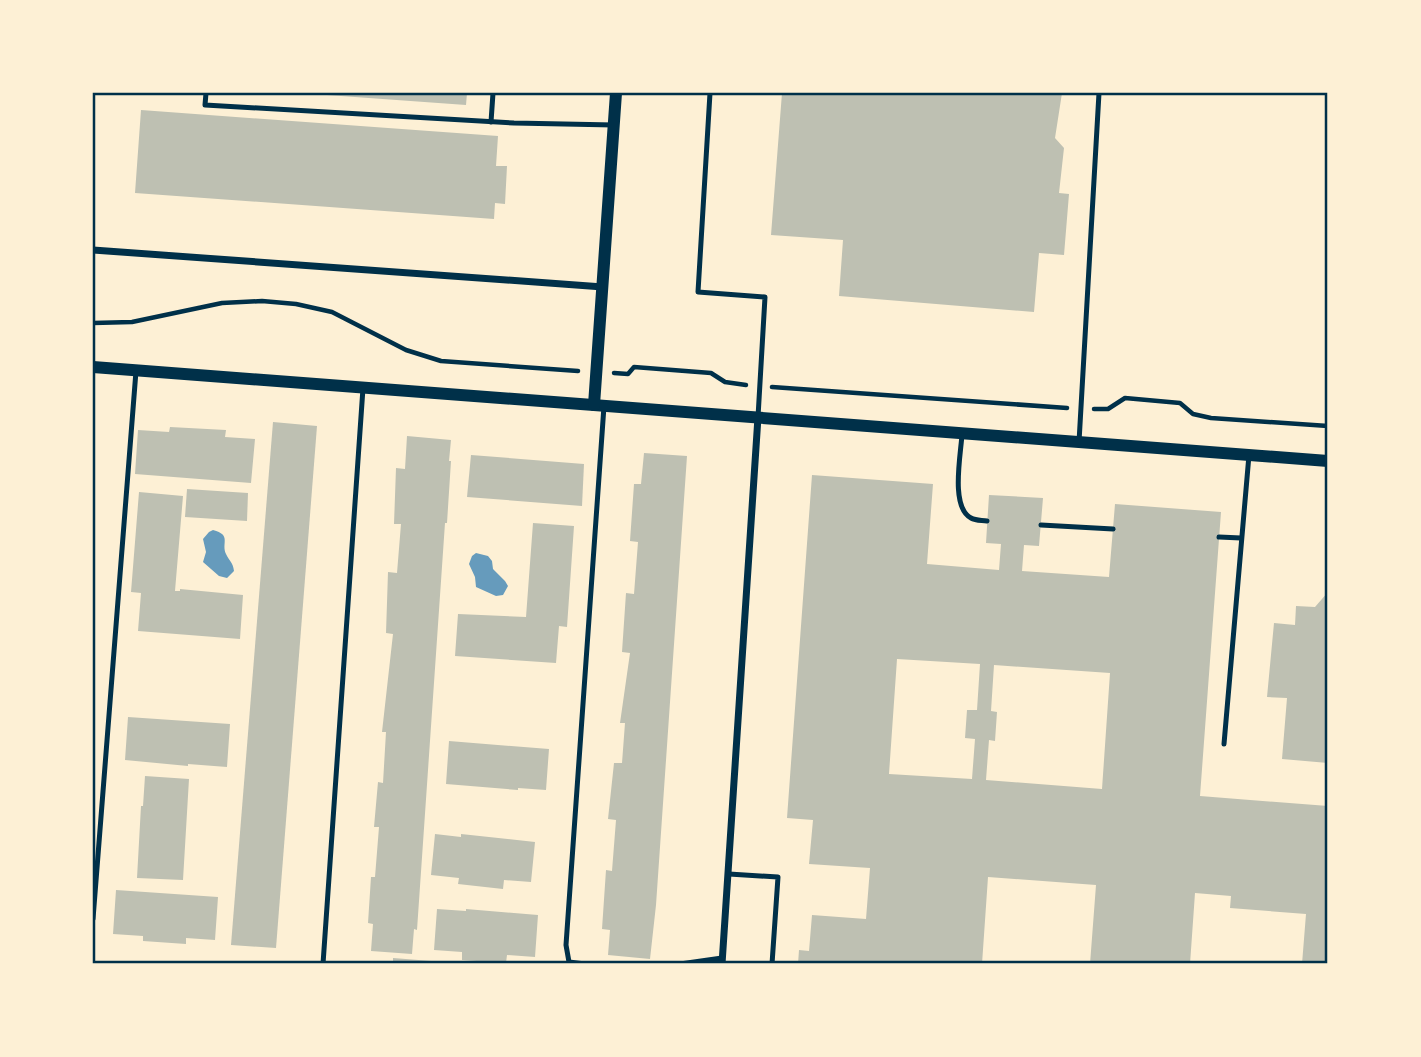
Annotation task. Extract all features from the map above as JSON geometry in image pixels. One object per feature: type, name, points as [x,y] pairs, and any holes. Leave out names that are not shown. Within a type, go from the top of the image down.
[{"type":"street","points":[[599,406],[603,287],[616,93]]},
{"type":"street","points":[[93,250],[603,287]]},
{"type":"street","points":[[93,367],[1328,461]]},
{"type":"street","points":[[722,961],[758,417]]},
{"type":"lane","points":[[206,93],[205,106],[491,122],[614,125]]},
{"type":"lane","points":[[491,122],[493,93]]},
{"type":"lane","points":[[710,93],[698,292],[765,297],[758,417]]},
{"type":"lane","points":[[1079,443],[1099,93]]},
{"type":"lane","points":[[93,919],[136,371]]},
{"type":"lane","points":[[323,964],[363,388]]},
{"type":"lane","points":[[585,964],[569,962],[566,945],[599,406]]},
{"type":"lane","points":[[962,434],[958,494],[960,506],[973,520],[987,521]]},
{"type":"lane","points":[[1224,744],[1249,456]]},
{"type":"lane","points":[[1041,525],[1113,529]]},
{"type":"lane","points":[[1328,529],[1328,545]]},
{"type":"lane","points":[[1219,537],[1241,538]]},
{"type":"lane","points":[[729,874],[778,877],[772,964]]},
{"type":"lane","points":[[680,964],[722,961]]},
{"type":"path","points":[[93,323],[132,322],[222,303],[262,301],[296,304],[332,312],[407,350],[441,362],[570,370]]},
{"type":"path","points":[[628,374],[634,367],[711,373],[725,382]]},
{"type":"path","points":[[779,387],[1063,408]]},
{"type":"path","points":[[1108,409],[1125,398],[1180,403],[1194,414],[1211,418],[1328,426]]},
{"type":"water","points":[[213,530],[224,537],[226,554],[232,564],[234,571],[227,578],[219,576],[203,562],[206,552],[203,539]]},
{"type":"water","points":[[476,553],[488,556],[493,569],[505,581],[508,586],[503,595],[496,596],[476,587],[469,564]]},
{"type":"building","points":[[327,93],[467,93],[466,105]]},
{"type":"building","points":[[782,93],[1062,93],[1055,138],[1064,148],[1059,193],[1069,194],[1064,255],[1039,253],[1034,312],[839,296],[843,240],[771,235]]},
{"type":"building","points":[[141,110],[498,136],[496,166],[507,166],[505,204],[495,203],[494,219],[135,193]]},
{"type":"building","points":[[273,422],[317,426],[276,948],[231,945]]},
{"type":"building","points":[[170,427],[226,430],[225,437],[255,439],[251,483],[135,474],[138,430],[169,432]]},
{"type":"building","points":[[407,436],[451,440],[417,930],[414,929],[412,954],[371,951],[373,924],[368,923],[371,877],[375,877],[379,827],[374,827],[378,782],[383,783],[386,732],[382,732],[393,634],[386,633],[388,572],[397,573],[401,524],[394,524],[396,468],[405,469]]},
{"type":"building","points":[[644,453],[687,456],[650,959],[608,955],[610,930],[602,929],[606,870],[612,871],[616,820],[608,819],[614,763],[622,763],[625,723],[620,723],[630,653],[622,652],[626,593],[634,594],[638,542],[630,541],[634,484],[641,484]]},
{"type":"building","points":[[471,455],[584,464],[582,506],[467,497]]},
{"type":"building","points":[[812,475],[933,484],[927,564],[999,570],[1001,544],[986,543],[989,495],[1043,498],[1039,546],[1024,545],[1022,571],[1109,577],[1115,504],[1221,512],[1200,796],[1328,806],[1328,964],[1302,964],[1306,914],[1230,908],[1231,896],[1195,893],[1190,964],[1090,964],[1096,885],[988,877],[982,964],[798,964],[799,950],[809,951],[812,915],[866,919],[870,868],[809,864],[813,820],[787,818]],"holes":[[[897,659],[980,664],[977,710],[967,710],[965,738],[975,739],[972,779],[889,774]],[[994,665],[1110,673],[1102,789],[986,780],[989,740],[995,741],[997,712],[991,711]]]},
{"type":"building","points":[[187,489],[248,493],[247,521],[185,517]]},
{"type":"building","points":[[139,492],[183,496],[175,591],[180,589],[243,595],[240,639],[138,631],[141,593],[131,592]]},
{"type":"building","points":[[533,523],[574,526],[567,627],[559,626],[556,663],[455,656],[458,614],[526,617]]},
{"type":"building","points":[[1328,592],[1328,763],[1282,759],[1287,698],[1267,697],[1274,623],[1295,625],[1296,606],[1315,607]]},
{"type":"building","points":[[128,717],[230,724],[227,767],[125,760]]},
{"type":"building","points":[[449,741],[549,749],[546,790],[446,784]]},
{"type":"building","points":[[145,776],[189,779],[183,880],[137,878]]},
{"type":"building","points":[[435,834],[535,842],[531,882],[504,880],[503,889],[458,884],[459,878],[431,875]]},
{"type":"building","points":[[116,890],[218,897],[215,940],[186,938],[186,944],[143,941],[143,936],[113,934]]},
{"type":"building","points":[[437,909],[538,915],[535,957],[507,955],[506,963],[462,960],[462,952],[434,950]]},
{"type":"building","points":[[393,958],[444,962],[444,964],[393,964]]}]
